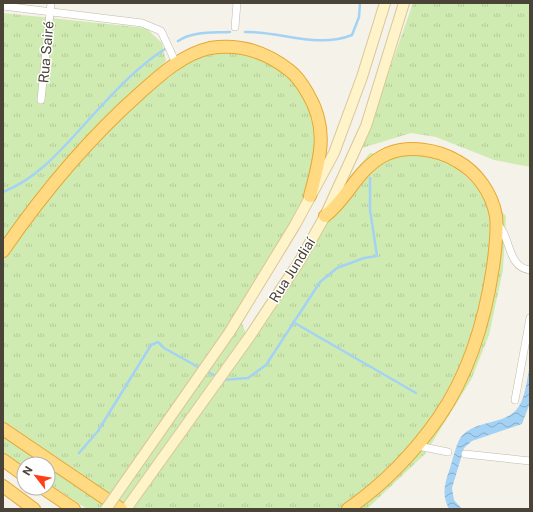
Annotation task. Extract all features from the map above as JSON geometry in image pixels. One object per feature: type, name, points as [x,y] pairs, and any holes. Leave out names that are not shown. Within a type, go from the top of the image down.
[{"type":"highway","points":[[3,251],[55,180],[89,142],[126,105],[176,63],[210,48],[234,47],[262,53],[294,74],[315,106],[322,136],[319,158],[310,196]]},
{"type":"highway","points":[[326,216],[360,175],[374,162],[388,154],[419,149],[448,156],[470,170],[487,191],[493,207],[496,223],[492,276],[485,311],[474,347],[458,384],[440,416],[418,446],[382,482],[348,509]]},
{"type":"highway","points":[[3,429],[121,509]]},
{"type":"highway","points":[[3,460],[16,469]]},
{"type":"highway","points":[[4,487],[19,509]]},
{"type":"highway","points":[[4,487],[34,509]]},
{"type":"highway","points":[[55,496],[74,509]]},
{"type":"main road","name":"Rua Jundiaí","points":[[106,509],[229,333],[295,226],[334,153],[347,121],[385,3]]},
{"type":"main road","name":"Rua Jundiaí","points":[[126,509],[245,344],[299,262],[326,216],[366,126],[404,3]]},
{"type":"street","name":"Rua Sairé","points":[[41,100],[51,3]]},
{"type":"street","points":[[235,27],[237,3]]},
{"type":"street","points":[[3,6],[142,23],[155,27],[161,31],[166,39],[176,63]]},
{"type":"street","points":[[496,223],[502,228],[506,235],[512,257],[518,266],[530,270]]},
{"type":"street","points":[[514,400],[530,318]]},
{"type":"street","points":[[418,446],[429,450],[448,452]]},
{"type":"street","points":[[465,454],[530,462]]},
{"type":"green space","points":[[413,3],[530,3],[530,167],[494,160],[436,137],[411,133],[362,148]]},
{"type":"green space","points":[[3,13],[146,28],[162,43],[166,61],[67,160],[3,243]]},
{"type":"green space","points":[[237,42],[294,73],[319,123],[309,196],[240,319],[247,336],[340,188],[370,153],[391,156],[421,152],[438,157],[457,168],[506,216],[503,270],[489,335],[471,380],[425,454],[367,509],[121,509],[56,465],[56,456],[43,456],[3,429],[3,251],[19,227],[151,83],[169,78],[192,55]]},
{"type":"green space","points":[[3,432],[37,456],[16,456],[16,461],[3,452]]},
{"type":"green space","points":[[56,469],[105,503],[101,509],[87,509],[56,488]]},
{"type":"water","points":[[530,365],[530,403],[522,424],[472,441],[464,448],[452,488],[454,500],[462,509],[449,509],[445,500],[445,486],[459,440],[467,431],[474,427],[507,417],[514,412],[519,406],[523,397]]},
{"type":"waterway","points":[[245,32],[258,32],[312,40],[339,39],[352,35],[359,17],[360,3]]},
{"type":"waterway","points":[[178,41],[197,34],[230,32]]},
{"type":"waterway","points":[[3,192],[17,186],[41,169],[63,148],[127,79],[145,63],[165,49]]},
{"type":"waterway","points":[[222,380],[248,378],[266,365],[320,282],[337,268],[364,258],[377,256],[370,210],[370,178]]},
{"type":"waterway","points":[[293,322],[416,393]]},
{"type":"waterway","points":[[79,453],[98,431],[151,345],[158,342],[164,348],[200,368]]},
{"type":"waterway","points":[[206,371],[218,377]]}]
